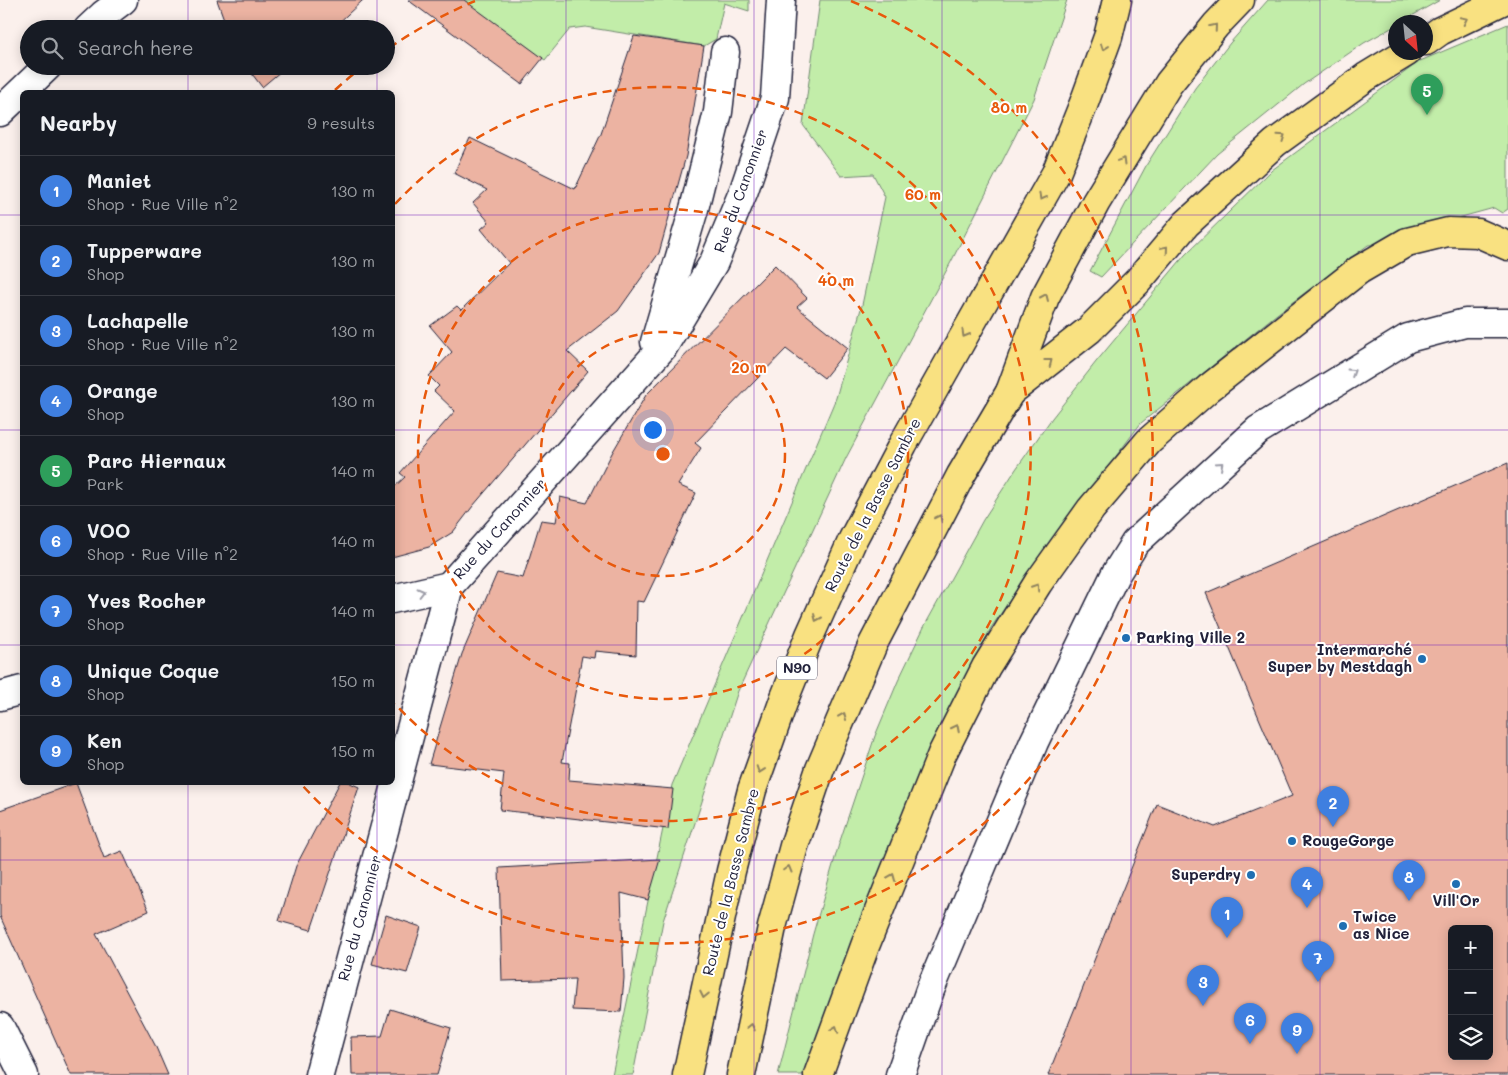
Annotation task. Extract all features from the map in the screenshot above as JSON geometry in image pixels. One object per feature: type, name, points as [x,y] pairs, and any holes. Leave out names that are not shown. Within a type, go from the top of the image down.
[{"type":"highway","name":"Route de la Basse Sambre","points":[[687,1075],[734,862],[752,790],[785,697],[852,539],[903,444],[1056,173],[1108,37],[1117,0]]},
{"type":"highway","points":[[741,1075],[772,927],[794,846],[820,769],[873,644],[961,474],[1010,392],[1045,297],[1096,202],[1169,84],[1216,25],[1240,0]]},
{"type":"highway","points":[[1433,36],[1504,0]]},
{"type":"highway","points":[[1010,392],[1089,330],[1138,281],[1186,224],[1275,143],[1394,60]]},
{"type":"highway","points":[[818,1075],[865,946],[942,754],[996,650],[1038,583],[1091,509],[1149,441],[1216,382],[1359,270],[1407,242],[1448,232],[1478,233],[1508,246]]},
{"type":"street","points":[[98,20],[123,0]]},
{"type":"street","name":"Rue du Canonnier","points":[[319,1075],[449,586],[663,347],[714,262],[744,190],[775,98],[781,0]]},
{"type":"street","name":"Rue du Canonnier","points":[[649,363],[694,209],[718,112],[725,52]]},
{"type":"street","points":[[23,90],[39,75]]},
{"type":"street","points":[[0,112],[20,93]]},
{"type":"street","points":[[900,1075],[930,990],[1034,742],[1134,543],[1258,430],[1408,338],[1465,323],[1508,323]]},
{"type":"street","points":[[395,598],[449,586]]},
{"type":"street","points":[[0,696],[20,691]]},
{"type":"street","points":[[0,1027],[24,1075]]},
{"type":"green space","points":[[461,0],[749,0],[749,11],[724,3],[716,39],[704,46],[585,27],[570,29],[545,60]]},
{"type":"green space","points":[[820,0],[1067,0],[1034,99],[951,262],[846,458],[738,691],[663,921],[633,1075],[612,1075],[672,785],[836,398],[862,305],[885,197],[873,174],[841,176],[803,125]]},
{"type":"green space","points":[[1268,0],[1440,0],[1413,15],[1388,15],[1388,30],[1364,43],[1304,84],[1217,154],[1101,277],[1090,271],[1147,164],[1195,88],[1230,43]]},
{"type":"green space","points":[[1508,24],[1508,209],[1502,213],[1494,208],[1436,224],[1407,242],[1368,245],[1277,314],[1141,423],[1029,572],[991,628],[943,722],[929,756],[812,1075],[778,1075],[813,934],[839,844],[875,736],[898,681],[924,627],[983,520],[1052,418],[1185,255],[1272,170],[1420,61],[1433,60],[1433,56]]},
{"type":"building","points":[[217,0],[363,0],[342,20],[224,20]]},
{"type":"building","points":[[408,0],[464,0],[543,58],[522,84]]},
{"type":"building","points":[[634,36],[704,46],[686,156],[659,253],[618,311],[567,351],[588,371],[453,532],[429,547],[395,556],[395,486],[405,477],[400,473],[455,411],[434,391],[439,386],[429,376],[452,352],[430,326],[457,306],[461,310],[509,263],[481,229],[489,222],[473,203],[487,190],[454,173],[470,138],[575,189],[601,134]]},
{"type":"building","points":[[253,75],[276,75],[262,87]]},
{"type":"building","points":[[775,265],[807,298],[797,307],[848,348],[824,378],[786,349],[695,443],[701,448],[678,485],[696,493],[644,602],[637,601],[636,655],[595,651],[594,658],[582,656],[562,762],[570,763],[569,780],[673,789],[668,829],[500,810],[504,773],[429,764],[462,654],[497,573],[523,578],[541,520],[556,522],[560,497],[587,503],[612,453],[646,395]]},
{"type":"building","points":[[1508,463],[1508,1075],[1048,1075],[1157,804],[1215,827],[1292,796],[1206,593]]},
{"type":"building","points":[[70,785],[77,785],[104,858],[122,851],[149,911],[96,934],[155,1045],[168,1075],[71,1075],[0,916],[0,810]]},
{"type":"building","points":[[338,785],[355,785],[359,787],[311,930],[279,921],[296,866]]},
{"type":"building","points":[[660,859],[648,900],[621,893],[624,978],[621,1012],[572,1010],[575,979],[502,981],[499,868]]},
{"type":"building","points":[[386,915],[421,927],[407,973],[372,964]]},
{"type":"building","points":[[390,1009],[451,1028],[437,1075],[352,1075],[351,1037],[382,1036]]},
{"type":"place","name":"Parc Hiernaux","points":[[1427,115]]},
{"type":"place","name":"Parking Ville 2","points":[[1126,638]]},
{"type":"place","name":"Intermarché Super by Mestdagh","points":[[1422,659]]},
{"type":"place","name":"Tupperware","points":[[1333,827]]},
{"type":"place","name":"RougeGorge","points":[[1292,841]]},
{"type":"place","name":"Superdry","points":[[1251,875]]},
{"type":"place","name":"Vill'Or","points":[[1456,884]]},
{"type":"place","name":"Unique Coque","points":[[1409,901]]},
{"type":"place","name":"Orange","points":[[1307,908]]},
{"type":"place","name":"Twice as Nice","points":[[1343,926]]},
{"type":"place","name":"Maniet","points":[[1227,938]]},
{"type":"place","name":"Yves Rocher","points":[[1318,982]]},
{"type":"place","name":"Lachapelle","points":[[1203,1006]]},
{"type":"place","name":"VOO","points":[[1250,1044]]},
{"type":"place","name":"Ken","points":[[1297,1054]]}]
